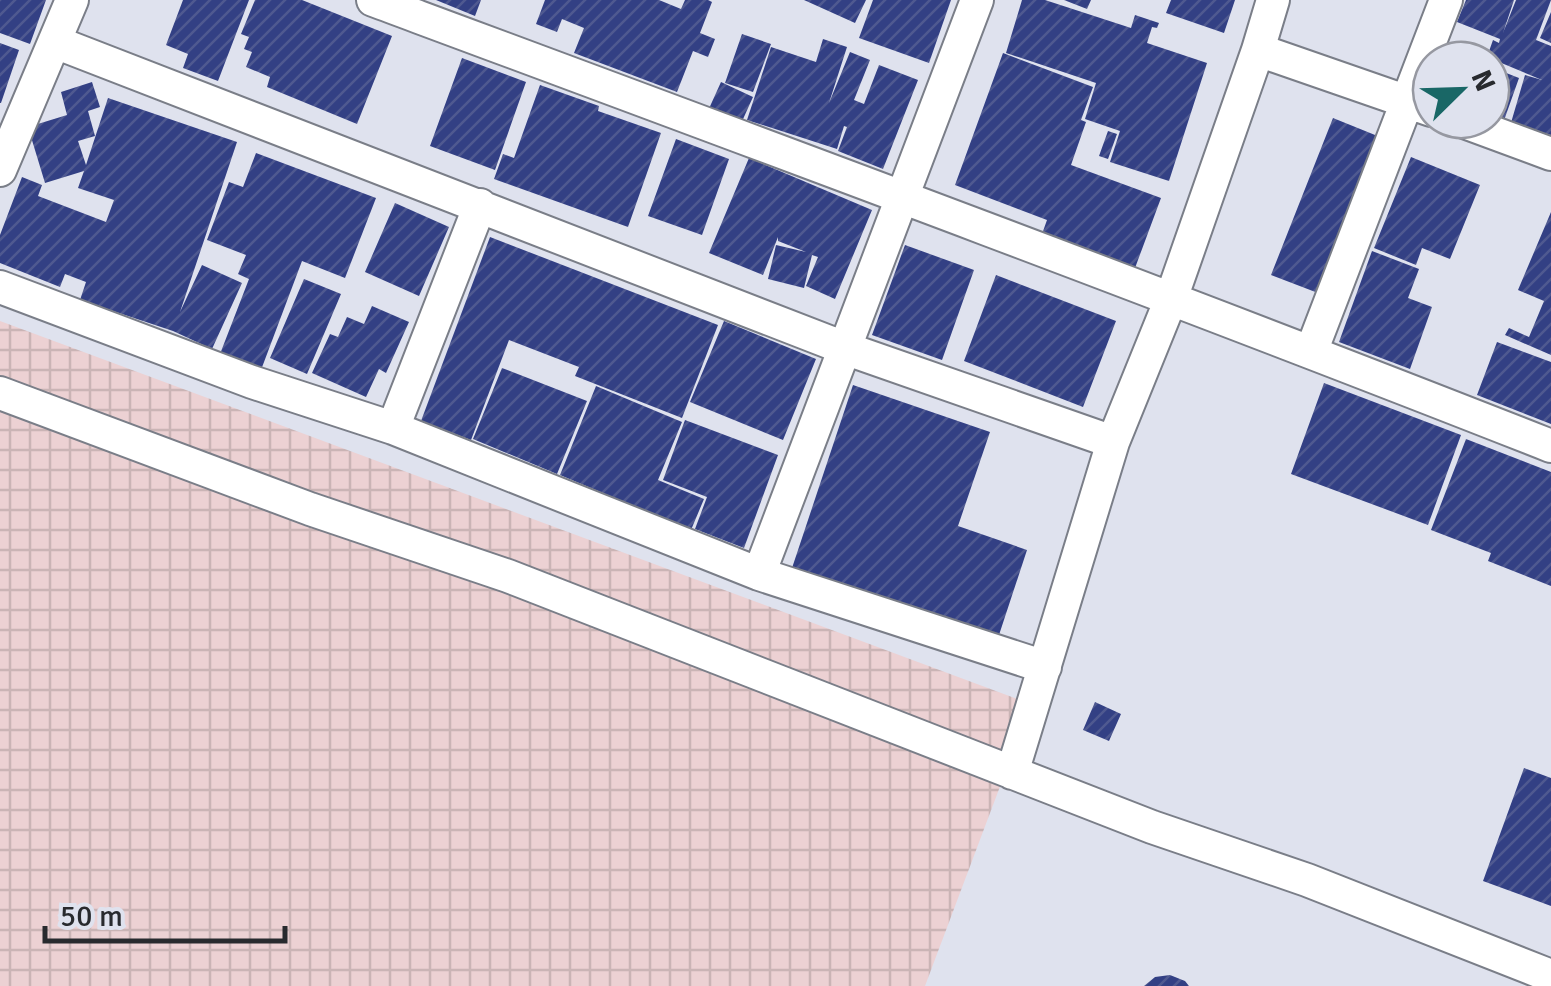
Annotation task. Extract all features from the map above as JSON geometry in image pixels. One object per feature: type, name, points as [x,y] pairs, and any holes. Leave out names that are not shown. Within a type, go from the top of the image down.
[{"type":"street","points":[[0,170],[72,0]]},
{"type":"street","points":[[372,0],[902,196],[1551,446]]},
{"type":"street","points":[[759,574],[977,0]]},
{"type":"street","points":[[1012,772],[1113,442],[1171,299],[1273,0]]},
{"type":"street","points":[[1436,40],[1446,0]]},
{"type":"street","points":[[55,42],[847,349],[1113,442]]},
{"type":"street","points":[[1258,50],[1411,102]]},
{"type":"street","points":[[1311,352],[1411,123]]},
{"type":"street","points":[[1511,139],[1551,154]]},
{"type":"street","points":[[393,428],[480,205]]},
{"type":"street","points":[[0,287],[252,382],[393,428],[759,574],[1045,667]]},
{"type":"street","points":[[0,393],[310,509],[508,576],[1152,827],[1308,880],[1551,976]]},
{"type":"shaded area","points":[[0,321],[1031,704],[925,986],[0,986]]},
{"type":"building","points":[[0,0],[46,0],[30,44],[0,33]]},
{"type":"building","points":[[183,0],[249,0],[218,81],[183,68],[188,54],[166,45]]},
{"type":"building","points":[[255,0],[302,0],[392,36],[357,124],[267,87],[270,77],[246,67],[252,52],[244,49],[249,37],[241,34]]},
{"type":"building","points":[[436,0],[481,0],[475,16]]},
{"type":"building","points":[[545,0],[659,0],[681,9],[685,0],[708,0],[712,2],[700,33],[715,39],[708,57],[693,51],[677,92],[574,53],[584,28],[562,19],[557,32],[536,24]]},
{"type":"building","points":[[804,0],[866,0],[855,23]]},
{"type":"building","points":[[873,0],[951,0],[929,63],[859,38]]},
{"type":"building","points":[[1022,0],[1045,0],[1131,28],[1135,15],[1159,23],[1157,28],[1152,27],[1147,43],[1207,63],[1169,181],[1110,162],[1120,131],[1085,119],[1096,83],[1006,53]]},
{"type":"building","points":[[1064,0],[1091,0],[1087,9]]},
{"type":"building","points":[[1171,0],[1235,0],[1224,33],[1166,13]]},
{"type":"building","points":[[1466,0],[1514,0],[1503,33],[1516,0],[1551,0],[1536,40],[1551,46],[1551,135],[1522,127],[1511,132],[1525,75],[1542,80],[1511,67],[1511,40],[1500,40],[1457,22]]},
{"type":"building","points":[[1551,12],[1551,43],[1540,38]]},
{"type":"building","points":[[742,34],[771,44],[753,92],[725,83]]},
{"type":"building","points":[[823,39],[847,47],[829,103],[850,52],[870,60],[854,100],[864,104],[879,65],[918,80],[883,169],[838,151],[847,127],[844,126],[837,149],[747,120],[771,47],[816,62]]},
{"type":"building","points":[[0,43],[19,50],[1,103],[0,103]]},
{"type":"building","points":[[1003,53],[1093,87],[1071,165],[1161,198],[1135,268],[1042,234],[1047,220],[955,185]]},
{"type":"building","points":[[462,58],[526,82],[495,170],[430,146]]},
{"type":"building","points":[[1511,75],[1519,78],[1511,101]]},
{"type":"building","points":[[92,82],[100,107],[88,111],[95,136],[78,141],[86,165],[108,98],[237,142],[180,312],[202,265],[242,283],[212,349],[173,331],[80,300],[86,282],[65,274],[60,287],[0,263],[0,235],[22,177],[42,185],[38,196],[106,222],[114,200],[78,188],[84,171],[45,183],[28,127],[67,115],[61,92]]},
{"type":"building","points":[[721,82],[753,97],[739,128],[707,113]]},
{"type":"building","points":[[540,85],[661,133],[628,227],[494,179],[503,154],[514,158]]},
{"type":"building","points":[[1333,118],[1380,137],[1318,293],[1271,275]]},
{"type":"building","points":[[1108,131],[1117,134],[1108,159],[1099,156]]},
{"type":"building","points":[[676,139],[729,159],[702,235],[648,216]]},
{"type":"building","points":[[256,153],[376,198],[345,278],[302,261],[261,370],[220,354],[249,279],[238,274],[246,255],[207,240],[229,182],[243,187]]},
{"type":"building","points":[[1411,157],[1480,185],[1450,259],[1422,248],[1416,265],[1374,248]]},
{"type":"building","points":[[749,158],[872,210],[835,299],[806,286],[818,257],[812,255],[804,288],[768,279],[776,245],[806,252],[778,241],[778,237],[763,275],[709,253]]},
{"type":"building","points":[[395,203],[449,227],[419,296],[365,272]]},
{"type":"building","points":[[1551,212],[1551,355],[1505,335],[1509,328],[1529,337],[1544,301],[1518,290]]},
{"type":"building","points":[[490,237],[718,325],[682,418],[575,376],[579,367],[509,340],[471,440],[421,421]]},
{"type":"building","points":[[905,245],[974,270],[942,360],[872,335]]},
{"type":"building","points":[[1372,251],[1419,269],[1408,298],[1432,307],[1410,369],[1339,342]]},
{"type":"building","points":[[996,275],[1116,321],[1083,407],[964,361]]},
{"type":"building","points":[[304,279],[341,294],[307,374],[270,358]]},
{"type":"building","points":[[372,306],[409,322],[386,373],[379,369],[366,397],[312,373],[330,334],[338,337],[347,317],[364,324]]},
{"type":"building","points":[[724,321],[816,359],[783,440],[690,402]]},
{"type":"building","points":[[1497,342],[1551,362],[1551,424],[1477,395]]},
{"type":"building","points":[[502,368],[587,401],[557,474],[473,439]]},
{"type":"building","points":[[1324,383],[1461,435],[1428,525],[1291,474]]},
{"type":"building","points":[[853,385],[990,432],[958,526],[1027,550],[998,638],[792,568]]},
{"type":"building","points":[[596,386],[682,422],[658,480],[704,499],[691,530],[560,475]]},
{"type":"building","points":[[685,420],[778,455],[744,548],[695,529],[707,497],[663,480]]},
{"type":"building","points":[[1466,439],[1551,472],[1551,586],[1488,561],[1491,553],[1431,530]]},
{"type":"building","points":[[1095,702],[1121,714],[1109,741],[1083,730]]},
{"type":"building","points":[[1524,768],[1551,778],[1551,906],[1483,881]]},
{"type":"building","points":[[1170,975],[1189,986],[1144,986],[1155,977]]}]
